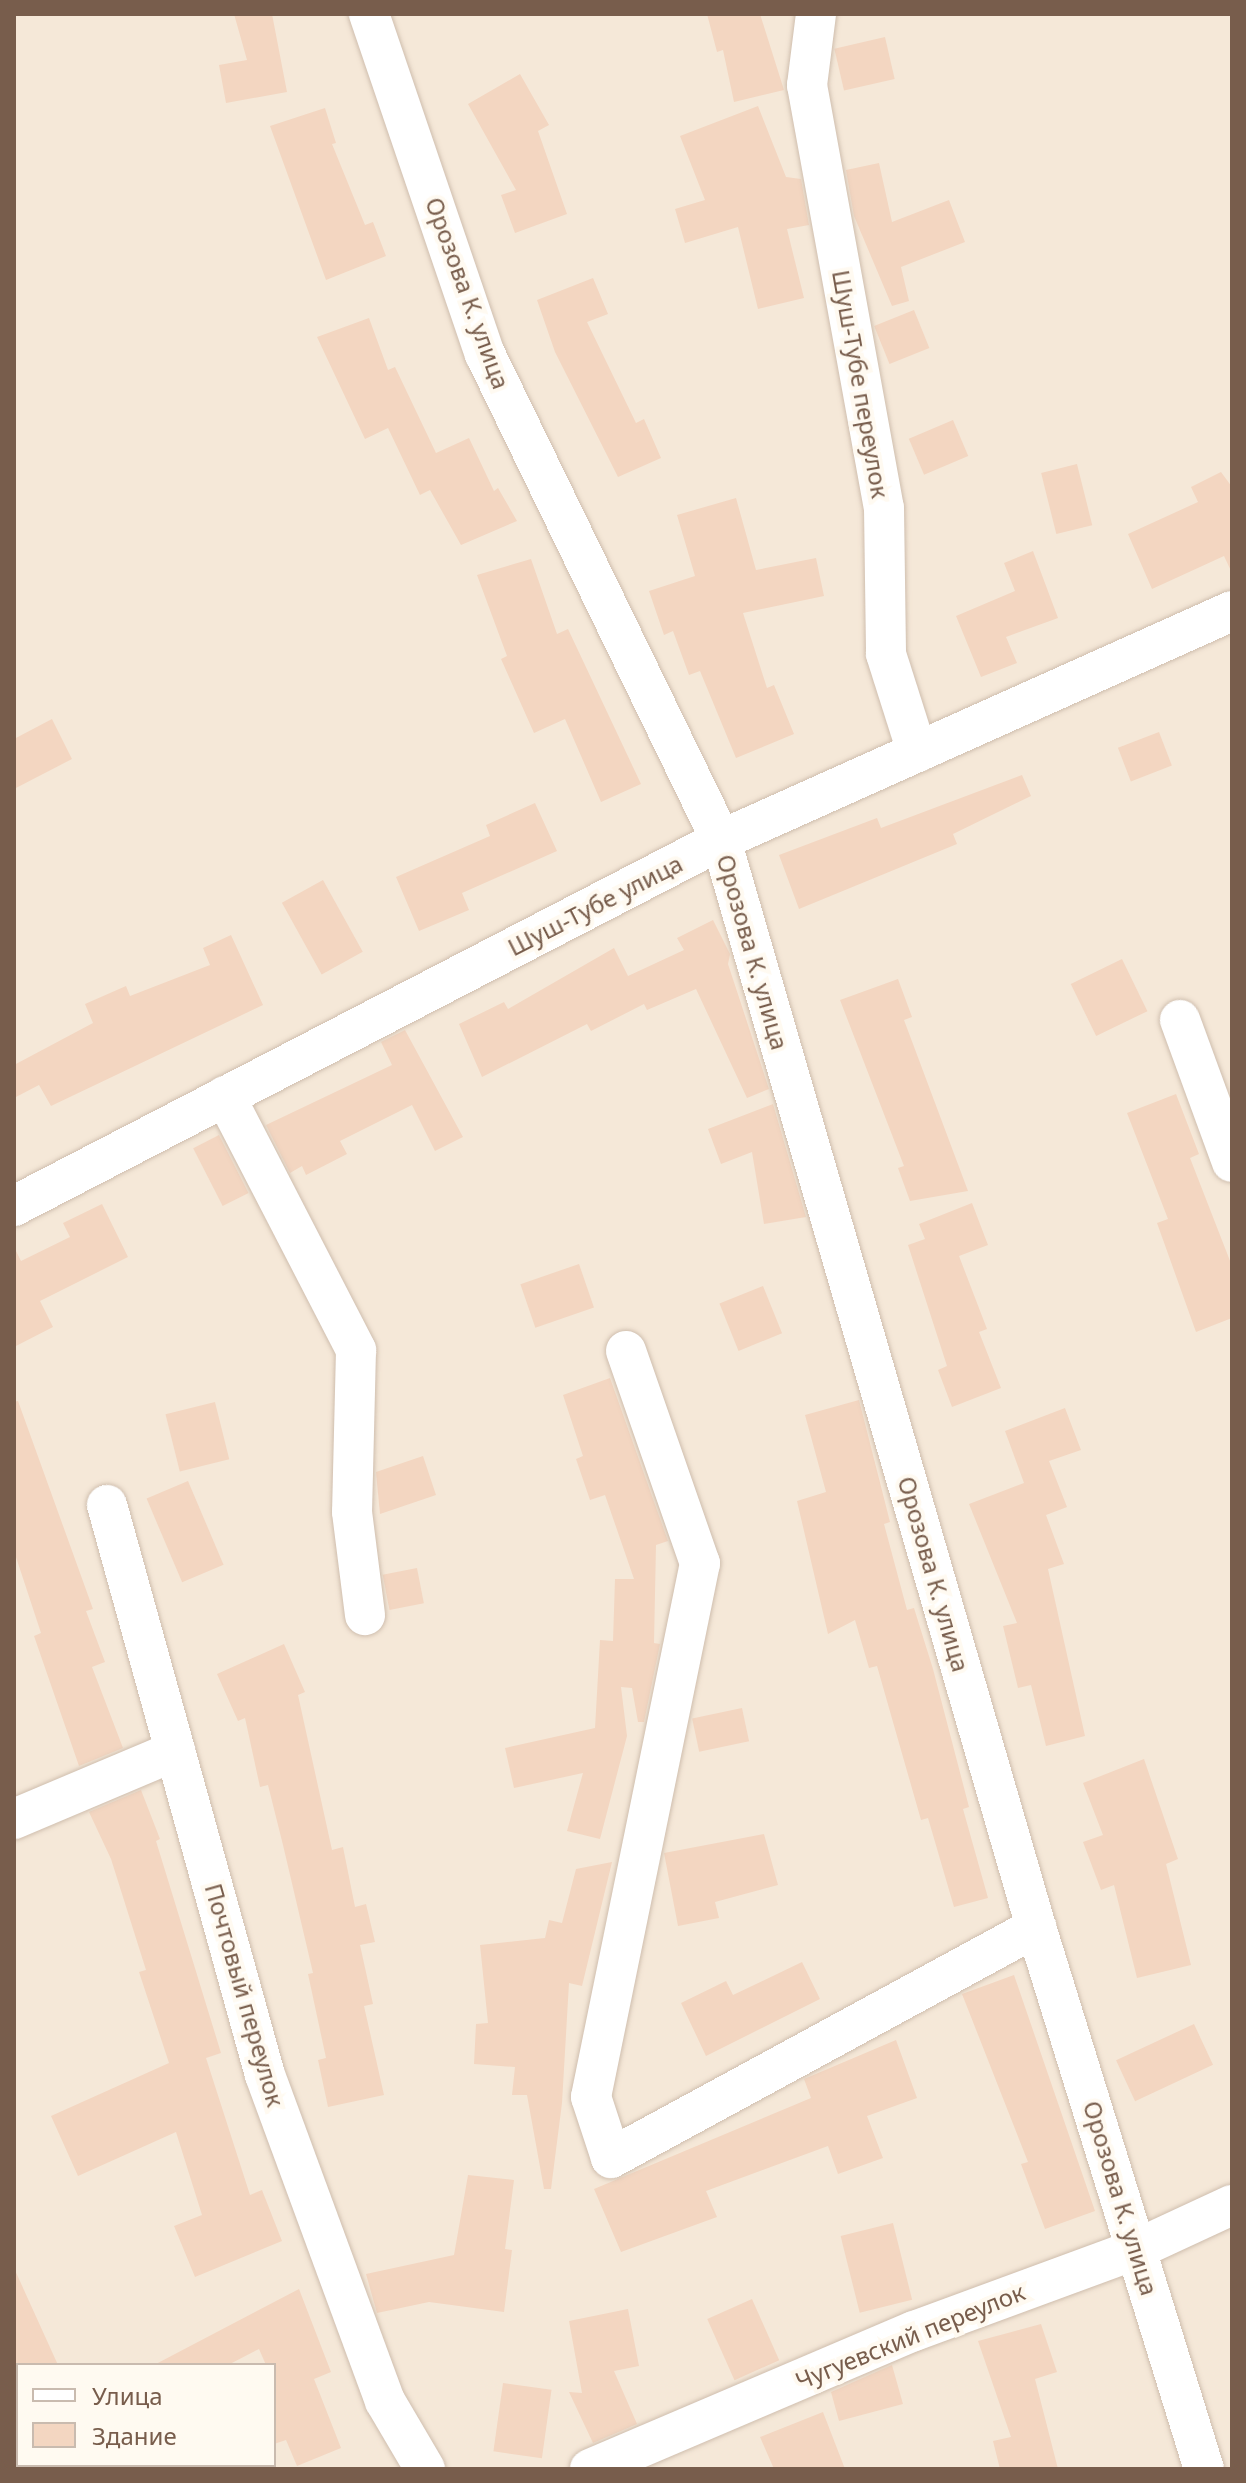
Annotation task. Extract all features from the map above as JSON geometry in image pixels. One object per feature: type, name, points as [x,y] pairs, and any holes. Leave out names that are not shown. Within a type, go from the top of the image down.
[{"type":"street","name":"Орозова К. улица","points":[[369,14],[485,354],[721,840],[1036,1927],[1204,2469]]},
{"type":"street","name":"Шуш-Тубе переулок","points":[[816,14],[807,85],[884,508],[886,654],[917,752]]},
{"type":"street","name":"Шуш-Тубе улица","points":[[14,1206],[721,840],[1232,611]]},
{"type":"street","points":[[1180,1020],[1232,1162]]},
{"type":"street","points":[[225,1096],[356,1350],[352,1512],[365,1615]]},
{"type":"street","points":[[626,1351],[700,1563],[591,2097],[611,2158],[1036,1927]]},
{"type":"street","name":"Почтовый переулок","points":[[107,1505],[265,2075],[385,2401],[425,2469]]},
{"type":"street","points":[[14,1819],[175,1751]]},
{"type":"street","name":"Чугуевский переулок","points":[[590,2469],[914,2331],[1137,2249],[1232,2205]]},
{"type":"shaded area","points":[[14,14],[1232,14],[1232,2469],[14,2469]]},
{"type":"building","points":[[234,14],[272,14],[287,92],[226,103],[219,65],[247,60]]},
{"type":"building","points":[[707,14],[760,14],[784,90],[734,102],[723,50],[717,52]]},
{"type":"building","points":[[885,37],[895,79],[844,91],[834,49]]},
{"type":"building","points":[[520,74],[549,125],[538,131],[567,214],[515,233],[501,195],[516,190],[468,104]]},
{"type":"building","points":[[758,106],[786,177],[801,179],[809,225],[787,229],[804,298],[758,309],[738,227],[685,243],[675,209],[705,200],[680,136]]},
{"type":"building","points":[[325,108],[336,143],[332,144],[365,225],[373,222],[386,256],[326,280],[270,126]]},
{"type":"building","points":[[879,163],[892,222],[949,200],[965,242],[901,267],[909,301],[892,306],[854,216],[846,170]]},
{"type":"building","points":[[593,278],[608,314],[587,322],[636,423],[644,419],[661,458],[618,477],[555,352],[537,300]]},
{"type":"building","points":[[914,310],[929,348],[889,364],[874,326]]},
{"type":"building","points":[[369,318],[388,370],[395,367],[436,453],[469,438],[494,491],[498,488],[517,521],[461,545],[430,490],[420,495],[388,428],[365,439],[317,337]]},
{"type":"building","points":[[953,420],[968,456],[924,475],[909,439]]},
{"type":"building","points":[[1077,464],[1092,525],[1056,534],[1041,473]]},
{"type":"building","points":[[1221,472],[1232,487],[1232,573],[1224,556],[1152,589],[1128,534],[1198,502],[1191,487]]},
{"type":"building","points":[[736,498],[756,570],[816,558],[824,596],[743,613],[767,688],[774,685],[794,734],[736,758],[700,671],[689,675],[673,631],[664,635],[649,591],[695,576],[677,515]]},
{"type":"building","points":[[1033,551],[1058,618],[1006,637],[1017,663],[981,677],[956,616],[1015,591],[1004,563]]},
{"type":"building","points":[[531,559],[557,634],[568,629],[641,784],[601,802],[565,719],[534,733],[501,659],[507,656],[477,575]]},
{"type":"building","points":[[52,719],[72,759],[14,789],[14,739]]},
{"type":"building","points":[[1159,732],[1172,766],[1131,781],[1118,748]]},
{"type":"building","points":[[1022,775],[1031,796],[953,834],[957,844],[799,909],[779,855],[877,818],[881,828]]},
{"type":"building","points":[[535,803],[557,851],[462,893],[469,910],[419,931],[396,877],[490,836],[486,825]]},
{"type":"building","points":[[323,880],[363,952],[322,975],[282,903]]},
{"type":"building","points":[[713,920],[730,954],[728,964],[769,1089],[747,1098],[696,989],[647,1010],[644,1004],[591,1031],[587,1024],[482,1077],[459,1024],[504,1002],[508,1009],[614,948],[628,976],[684,950],[677,938]]},
{"type":"building","points":[[231,935],[263,1005],[51,1106],[39,1085],[14,1098],[14,1065],[93,1023],[85,1004],[126,986],[130,996],[210,965],[203,948]]},
{"type":"building","points":[[1122,959],[1147,1011],[1096,1036],[1071,984]]},
{"type":"building","points":[[898,979],[912,1017],[904,1020],[968,1191],[910,1201],[898,1168],[904,1166],[840,1000]]},
{"type":"building","points":[[405,1030],[463,1137],[435,1151],[412,1105],[340,1141],[347,1154],[306,1175],[302,1166],[290,1173],[266,1125],[392,1065],[381,1042]]},
{"type":"building","points":[[1176,1094],[1199,1154],[1190,1158],[1232,1266],[1232,1318],[1196,1332],[1157,1223],[1168,1219],[1127,1113]]},
{"type":"building","points":[[773,1104],[806,1217],[764,1224],[752,1152],[721,1164],[708,1129]]},
{"type":"building","points":[[219,1135],[249,1193],[223,1206],[193,1148]]},
{"type":"building","points":[[972,1203],[988,1245],[959,1256],[987,1329],[979,1332],[1001,1388],[952,1407],[938,1370],[947,1366],[908,1245],[925,1239],[919,1224]]},
{"type":"building","points":[[102,1204],[128,1257],[40,1301],[53,1327],[14,1347],[14,1247],[21,1261],[70,1237],[63,1223]]},
{"type":"building","points":[[579,1264],[594,1307],[535,1328],[520,1284]]},
{"type":"building","points":[[763,1286],[782,1333],[739,1351],[719,1304]]},
{"type":"building","points":[[610,1378],[668,1541],[656,1545],[654,1643],[660,1644],[644,1722],[638,1722],[632,1688],[621,1687],[627,1736],[600,1839],[567,1831],[583,1773],[514,1788],[505,1748],[595,1728],[600,1640],[613,1641],[615,1579],[634,1579],[605,1495],[590,1500],[576,1459],[583,1456],[563,1395]]},
{"type":"building","points":[[859,1400],[890,1522],[884,1524],[907,1610],[914,1608],[933,1669],[969,1807],[963,1809],[988,1898],[954,1907],[928,1818],[921,1820],[877,1666],[869,1668],[855,1620],[828,1634],[797,1501],[826,1492],[805,1415]]},
{"type":"building","points":[[18,1401],[93,1609],[86,1611],[105,1662],[92,1667],[123,1748],[79,1766],[34,1636],[41,1633],[14,1551],[14,1402]]},
{"type":"building","points":[[215,1402],[229,1459],[180,1472],[166,1414]]},
{"type":"building","points":[[1065,1408],[1081,1450],[1049,1461],[1067,1507],[1046,1515],[1064,1564],[1048,1569],[1085,1736],[1046,1746],[1031,1685],[1018,1688],[1003,1626],[1017,1623],[969,1504],[1024,1483],[1005,1431]]},
{"type":"building","points":[[423,1456],[436,1495],[380,1514],[376,1472]]},
{"type":"building","points":[[188,1481],[224,1565],[182,1582],[147,1499]]},
{"type":"building","points":[[417,1568],[424,1603],[390,1610],[383,1575]]},
{"type":"building","points":[[284,1644],[305,1692],[298,1695],[332,1850],[343,1847],[355,1907],[366,1904],[375,1942],[360,1945],[373,2004],[364,2006],[384,2095],[328,2107],[318,2060],[326,2058],[308,1974],[313,1973],[268,1785],[260,1787],[245,1718],[238,1721],[217,1674]]},
{"type":"building","points":[[742,1708],[749,1741],[699,1752],[692,1719]]},
{"type":"building","points":[[1144,1759],[1178,1859],[1166,1864],[1191,1965],[1137,1978],[1114,1885],[1101,1890],[1083,1842],[1103,1835],[1083,1783]]},
{"type":"building","points":[[141,1790],[160,1839],[156,1841],[221,2053],[206,2058],[250,2195],[262,2190],[282,2241],[195,2277],[174,2226],[202,2215],[176,2132],[78,2176],[51,2116],[169,2063],[139,1972],[146,1970],[111,1859],[89,1812]]},
{"type":"building","points":[[764,1834],[778,1885],[715,1902],[719,1918],[678,1926],[664,1853]]},
{"type":"building","points":[[612,1862],[582,1986],[569,1983],[562,2103],[551,2189],[544,2189],[527,2095],[512,2095],[515,2067],[474,2064],[476,2024],[488,2023],[480,1945],[545,1938],[549,1920],[562,1923],[576,1869]]},
{"type":"building","points":[[802,1962],[820,1999],[706,2056],[681,2003],[726,1981],[733,1995]]},
{"type":"building","points":[[1014,1975],[1095,2211],[1045,2229],[1021,2164],[1028,2162],[962,1994]]},
{"type":"building","points":[[1194,2024],[1213,2065],[1135,2101],[1116,2060]]},
{"type":"building","points":[[896,2040],[917,2098],[867,2116],[883,2158],[838,2174],[828,2146],[706,2191],[717,2217],[621,2252],[594,2189],[811,2098],[804,2079]]},
{"type":"building","points":[[468,2175],[514,2180],[505,2249],[512,2250],[504,2312],[429,2302],[377,2313],[366,2274],[454,2255]]},
{"type":"building","points":[[893,2223],[912,2300],[860,2313],[841,2236]]},
{"type":"building","points":[[14,2268],[57,2363],[14,2365]]},
{"type":"building","points":[[299,2289],[331,2372],[314,2379],[341,2448],[297,2466],[286,2440],[276,2443],[276,2363],[265,2363],[259,2349],[232,2363],[158,2363]]},
{"type":"building","points":[[752,2299],[779,2360],[734,2380],[707,2319]]},
{"type":"building","points":[[628,2309],[639,2366],[614,2371],[637,2424],[593,2443],[569,2392],[582,2393],[569,2321]]},
{"type":"building","points":[[1041,2324],[1057,2372],[1035,2379],[1058,2469],[1000,2469],[993,2441],[1011,2437],[978,2341]]},
{"type":"building","points":[[892,2365],[903,2404],[839,2421],[831,2392]]},
{"type":"building","points":[[503,2383],[552,2390],[542,2458],[493,2451]]},
{"type":"building","points":[[823,2412],[845,2469],[774,2469],[760,2437]]}]
